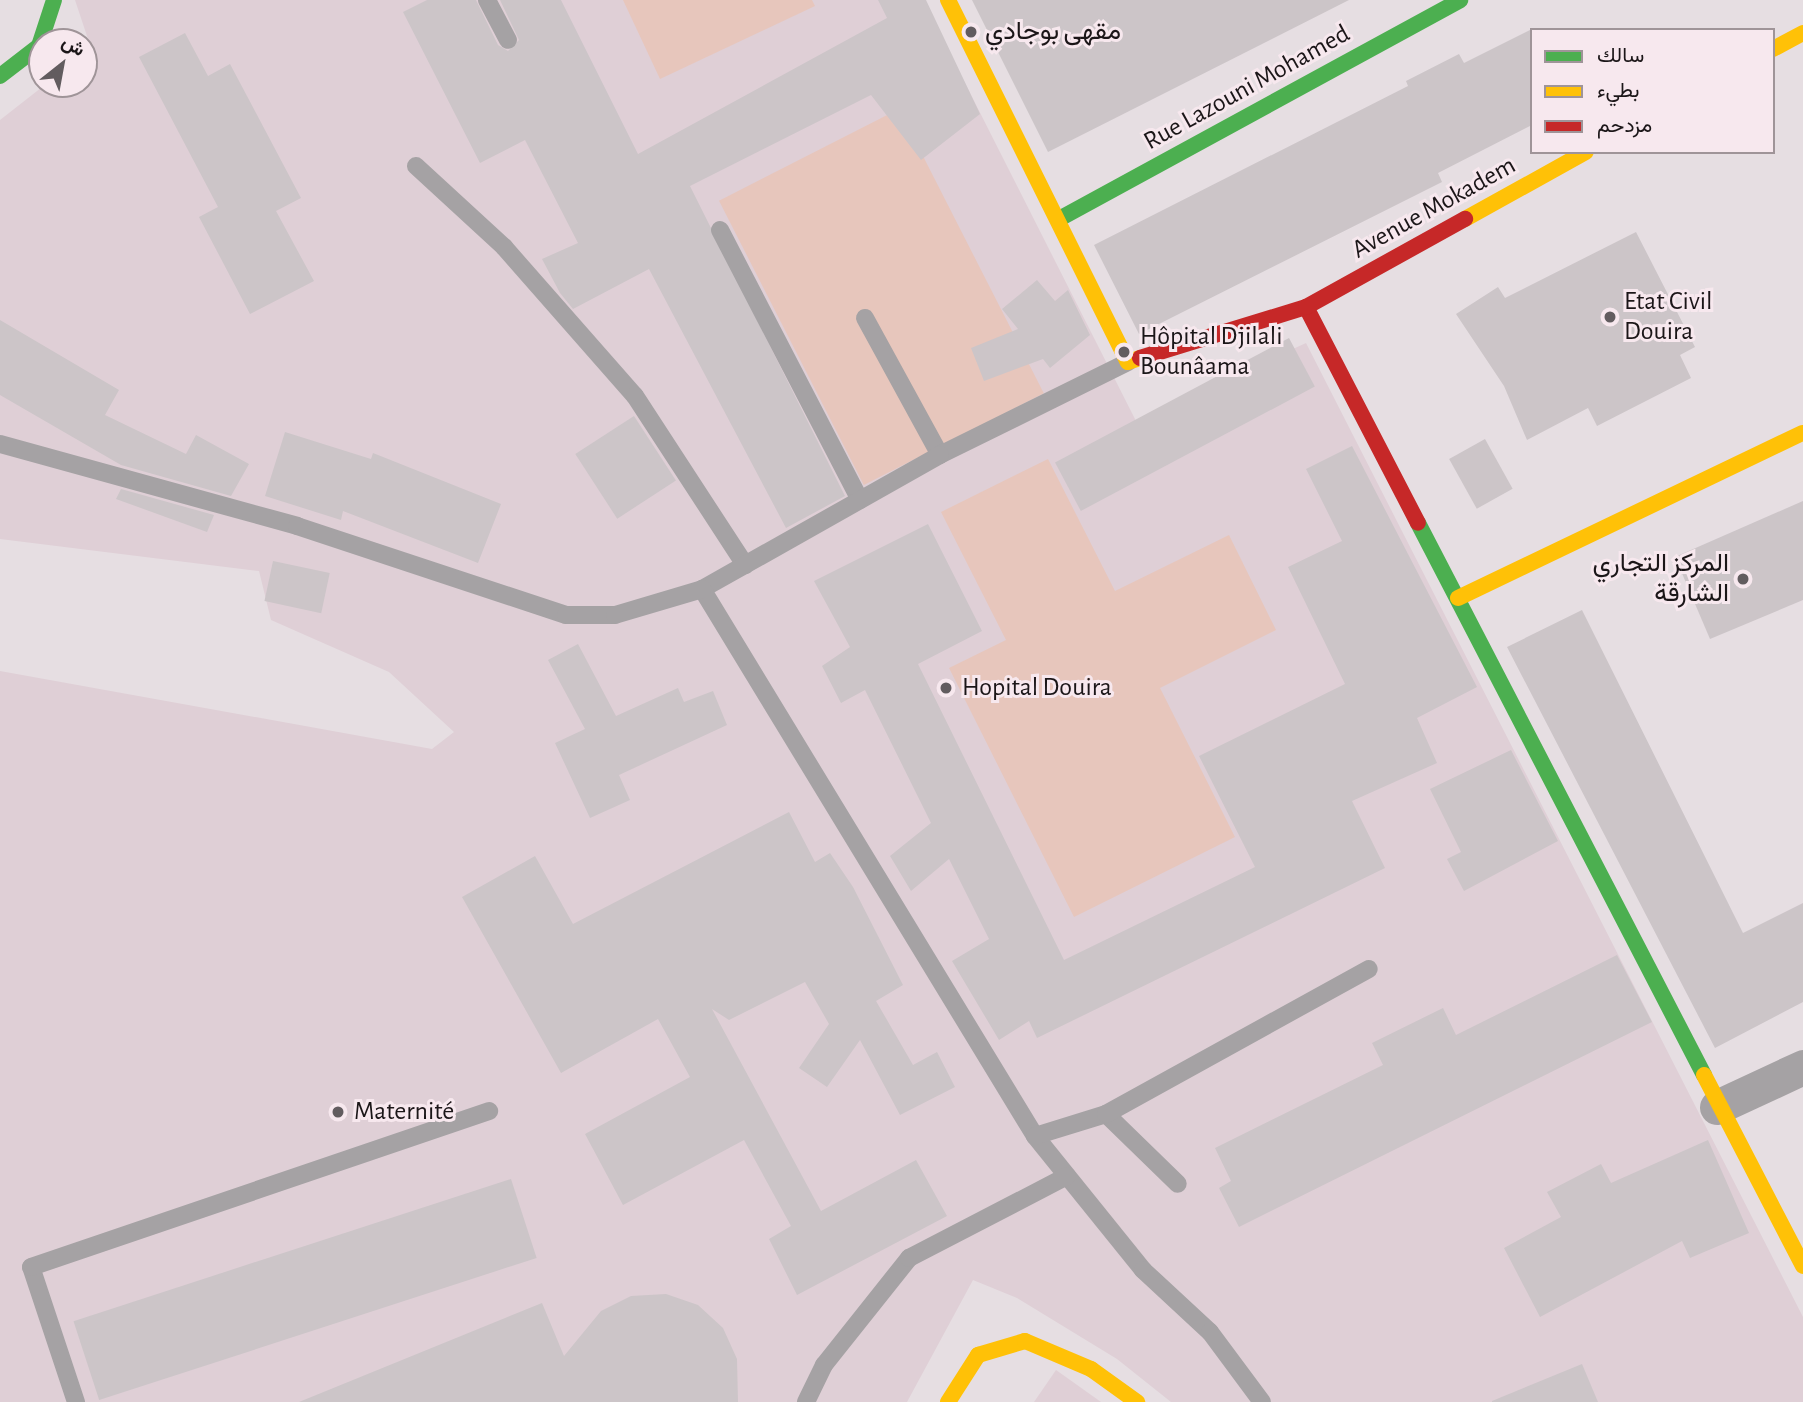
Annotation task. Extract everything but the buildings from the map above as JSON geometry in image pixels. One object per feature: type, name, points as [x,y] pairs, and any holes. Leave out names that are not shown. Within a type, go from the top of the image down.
[{"type":"street","points":[[0,76],[39,46],[54,0]]},
{"type":"street","points":[[948,0],[1128,362]]},
{"type":"street","name":"Rue Lazouni Mohamed","points":[[1059,219],[1460,0]]},
{"type":"street","points":[[1775,48],[1803,33]]},
{"type":"street","name":"Avenue Mokadem","points":[[1128,362],[1306,307],[1582,154]]},
{"type":"street","points":[[1306,307],[1458,598],[1717,1107],[1803,1266]]},
{"type":"street","points":[[1458,598],[1803,433]]},
{"type":"street","points":[[1717,1107],[1803,1067]]},
{"type":"street","points":[[948,1402],[978,1355],[1025,1340],[1091,1369],[1137,1402]]},
{"type":"lane","points":[[487,0],[508,40]]},
{"type":"lane","points":[[416,166],[504,247],[635,397],[745,565]]},
{"type":"lane","points":[[720,230],[860,500]]},
{"type":"lane","points":[[865,318],[940,455]]},
{"type":"lane","points":[[0,444],[297,526],[566,615],[615,615],[702,589],[940,455],[1128,362]]},
{"type":"lane","points":[[702,589],[1035,1136],[1143,1270],[1210,1332],[1262,1402]]},
{"type":"lane","points":[[1035,1136],[1106,1114],[1369,969]]},
{"type":"lane","points":[[76,1402],[31,1267],[489,1111]]},
{"type":"lane","points":[[1106,1114],[1178,1184]]},
{"type":"lane","points":[[806,1402],[824,1365],[909,1258],[1067,1176]]},
{"type":"shaded area","name":"Hopital Douira","points":[[75,0],[923,0],[1136,421],[1306,343],[1803,1317],[1803,1402],[1171,1402],[1117,1359],[1017,1298],[973,1280],[907,1402],[0,1402],[0,671],[432,749],[454,732],[389,672],[271,620],[259,571],[0,539],[0,120],[28,98],[98,98],[98,28],[84,28]]},
{"type":"shaded area","points":[[623,0],[812,0],[815,6],[660,79]]},
{"type":"shaded area","points":[[899,109],[1044,393],[864,485],[719,201]]},
{"type":"shaded area","points":[[1048,459],[1115,591],[1229,535],[1276,630],[1160,688],[1235,837],[1074,917],[949,668],[1006,640],[941,512]]},
{"type":"shaded area","points":[[1056,1370],[1101,1402],[1034,1402]]},
{"type":"traffic: fast","points":[[0,76],[39,46],[54,0]]},
{"type":"traffic: fast","points":[[1059,219],[1460,0]]},
{"type":"traffic: fast","points":[[1418,523],[1704,1075]]},
{"type":"traffic: slow","points":[[948,0],[1128,362],[1140,358]]},
{"type":"traffic: slow","points":[[1775,48],[1803,33]]},
{"type":"traffic: slow","points":[[1465,219],[1582,154]]},
{"type":"traffic: slow","points":[[1458,598],[1803,433]]},
{"type":"traffic: slow","points":[[1704,1075],[1803,1266]]},
{"type":"traffic: slow","points":[[948,1402],[978,1355],[1025,1341],[1091,1369],[1137,1402]]},
{"type":"traffic: jam","points":[[1140,358],[1306,307],[1465,219]]},
{"type":"traffic: jam","points":[[1306,307],[1418,523]]},
{"type":"place","name":"مقهى بوجادي","points":[[971,32]]},
{"type":"place","name":"Etat Civil Douira","points":[[1610,317]]},
{"type":"place","name":"Hôpital Djilali Bounâama","points":[[1124,352]]},
{"type":"place","name":"المركز التجاري الشارقة","points":[[1743,579]]},
{"type":"place","name":"Hopital Douira","points":[[946,688]]},
{"type":"place","name":"Maternité","points":[[338,1112]]}]
